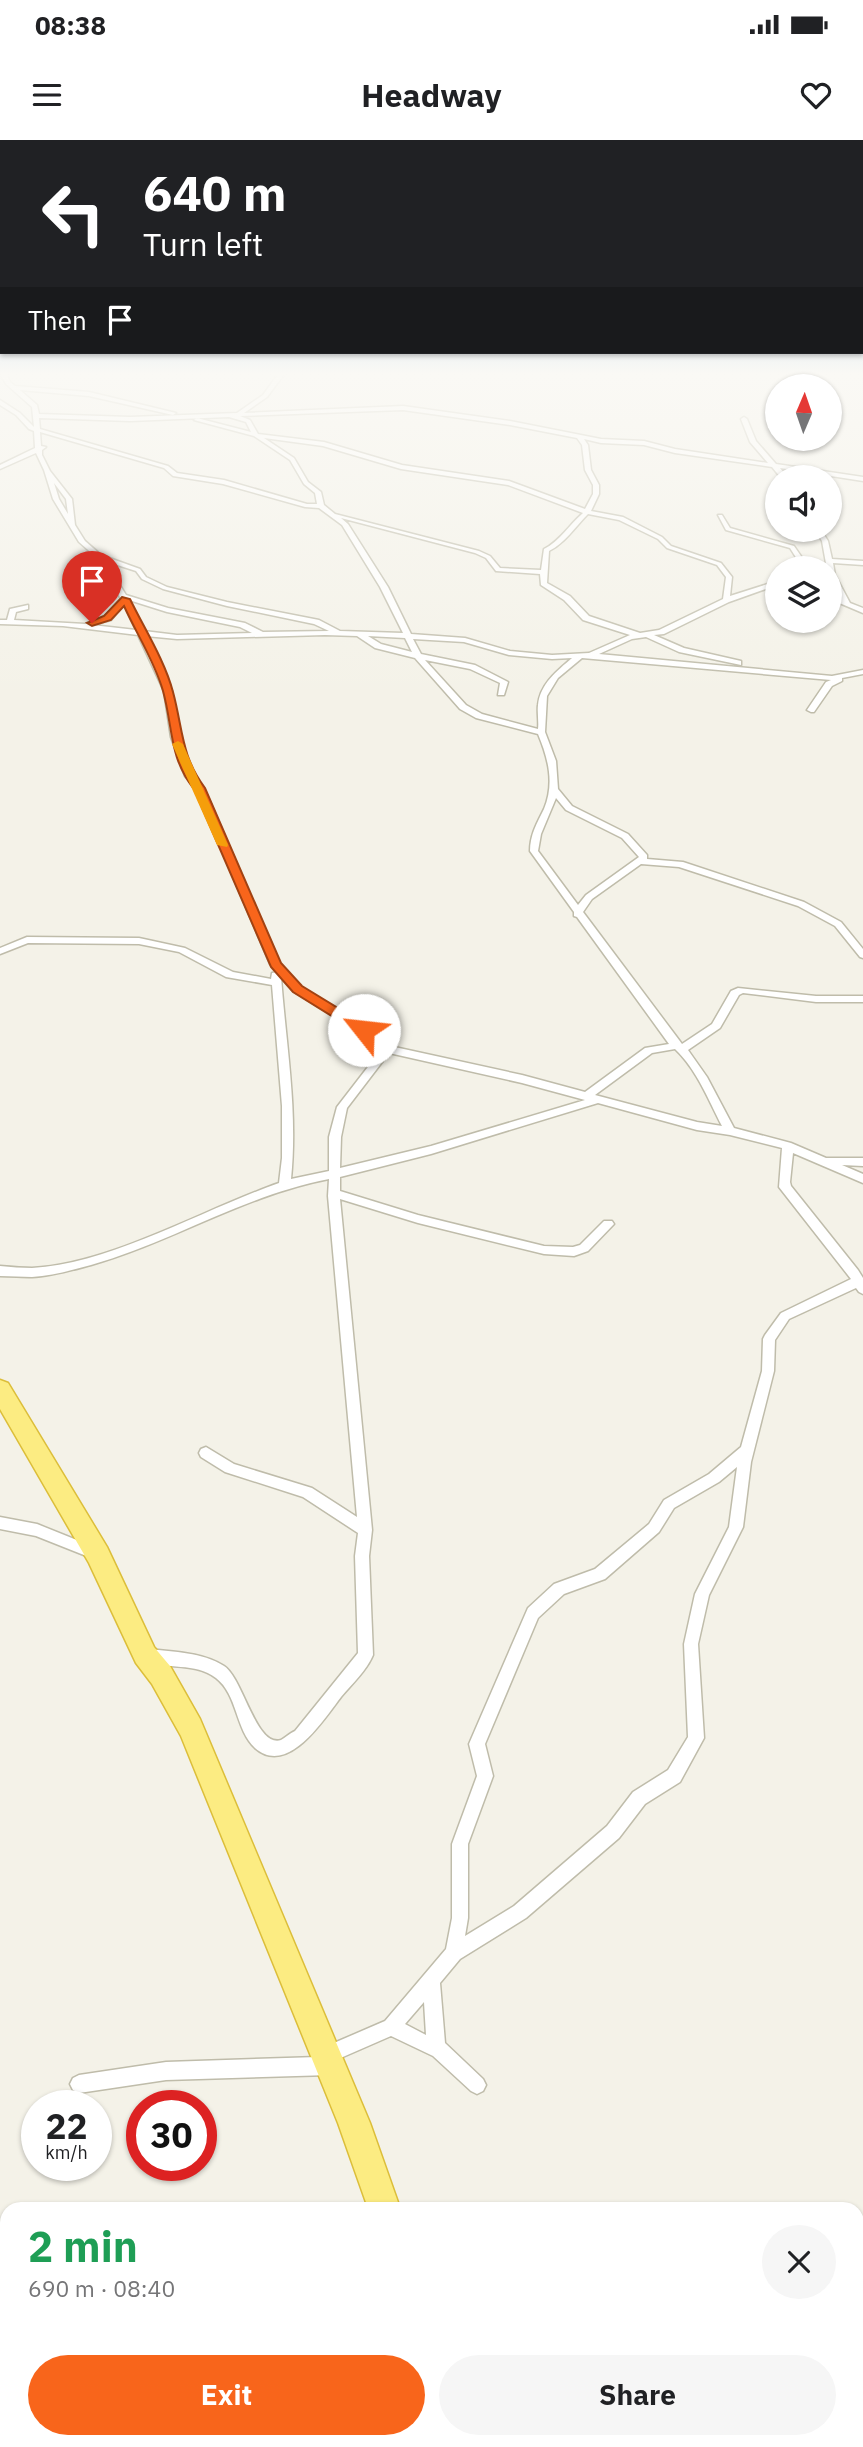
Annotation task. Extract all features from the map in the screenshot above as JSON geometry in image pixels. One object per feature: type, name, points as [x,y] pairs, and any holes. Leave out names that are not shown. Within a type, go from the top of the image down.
[{"type":"highway","points":[[0,1389],[98,1555],[126,1609],[145,1655],[173,1693],[191,1728],[329,2061],[382,2202]]},
{"type":"street","points":[[50,481],[55,499],[82,542],[99,556],[124,597],[168,691],[175,737],[190,776],[200,788],[275,964],[297,989],[364,1030],[387,1049],[787,1146],[863,1179]]},
{"type":"street","points":[[214,481],[307,506],[321,506],[336,514],[477,552],[488,557],[498,570],[545,572]]},
{"type":"street","points":[[305,481],[318,492],[321,506]]},
{"type":"street","points":[[496,481],[587,512],[621,519],[660,538],[669,547],[719,564],[729,577],[726,600]]},
{"type":"street","points":[[594,481],[596,494],[587,512],[566,532],[560,543],[546,550],[545,587],[567,598],[581,615],[682,650],[726,659],[762,671]]},
{"type":"street","points":[[336,514],[380,579],[418,656],[468,713],[541,732]]},
{"type":"street","points":[[720,516],[728,529],[792,547],[798,556]]},
{"type":"street","points":[[99,556],[138,570],[144,578],[165,588],[316,622],[340,634]]},
{"type":"street","points":[[842,562],[863,563]]},
{"type":"street","points":[[590,655],[627,638],[666,630],[726,600],[765,587]]},
{"type":"street","points":[[842,592],[847,604]]},
{"type":"street","points":[[70,625],[101,621],[124,597]]},
{"type":"street","points":[[124,597],[167,610],[242,625],[264,636]]},
{"type":"street","points":[[842,602],[863,611]]},
{"type":"street","points":[[10,622],[13,611],[24,607]]},
{"type":"street","points":[[0,621],[70,625],[177,637],[406,633],[466,640],[509,653],[590,655],[839,678],[863,672]]},
{"type":"street","points":[[357,634],[378,646],[482,670],[505,682],[501,693]]},
{"type":"street","points":[[579,656],[570,668],[555,676],[544,694],[541,732],[553,764],[554,790],[537,830],[534,851],[577,914],[702,1077],[730,1131]]},
{"type":"street","points":[[811,710],[822,693],[839,678]]},
{"type":"street","points":[[554,790],[575,812],[630,840],[643,854],[641,861]]},
{"type":"street","points":[[577,914],[589,897],[641,861],[680,864],[801,904],[838,924],[863,955]]},
{"type":"street","points":[[0,951],[27,940],[139,941],[183,950],[230,975],[276,983]]},
{"type":"street","points":[[275,964],[278,1024],[289,1094],[289,1155],[285,1185]]},
{"type":"street","points":[[0,1271],[24,1273],[98,1258],[285,1185],[335,1175],[557,1113],[593,1097],[649,1050],[679,1048],[716,1026],[735,993],[742,990],[816,999],[863,999]]},
{"type":"street","points":[[145,1655],[195,1663],[225,1675],[252,1733],[262,1745],[271,1748],[292,1744],[366,1655],[362,1556],[365,1530],[334,1193],[335,1138],[342,1107],[387,1049]]},
{"type":"street","points":[[557,1113],[563,1104],[560,1090]]},
{"type":"street","points":[[79,2084],[166,2071],[329,2061],[391,2026],[454,1953],[520,1912],[613,1832],[639,1798],[670,1781],[696,1738],[691,1644],[702,1594],[736,1527],[741,1475],[768,1371],[769,1339],[774,1328],[785,1316],[806,1305],[861,1285],[785,1187],[783,1179],[790,1161],[787,1146]]},
{"type":"street","points":[[822,1161],[863,1161]]},
{"type":"street","points":[[334,1193],[418,1219],[544,1250],[574,1252],[584,1248],[608,1224]]},
{"type":"street","points":[[454,1953],[460,1918],[460,1844],[485,1776],[477,1744],[533,1613],[559,1589],[600,1574],[654,1528],[669,1504],[714,1478],[749,1448]]},
{"type":"street","points":[[206,1453],[230,1468],[306,1492],[365,1530]]},
{"type":"street","points":[[0,1524],[37,1530],[98,1555]]},
{"type":"street","points":[[431,1978],[436,2048]]},
{"type":"street","points":[[391,2026],[436,2048],[477,2085]]},
{"type":"slow traffic","points":[[178,744],[190,776],[200,788],[223,845]]},
{"type":"route","points":[[92,623],[108,618],[125,599],[168,691],[175,737],[190,776],[200,788],[241,891],[275,964],[297,989],[327,1010],[364,1030]]}]
